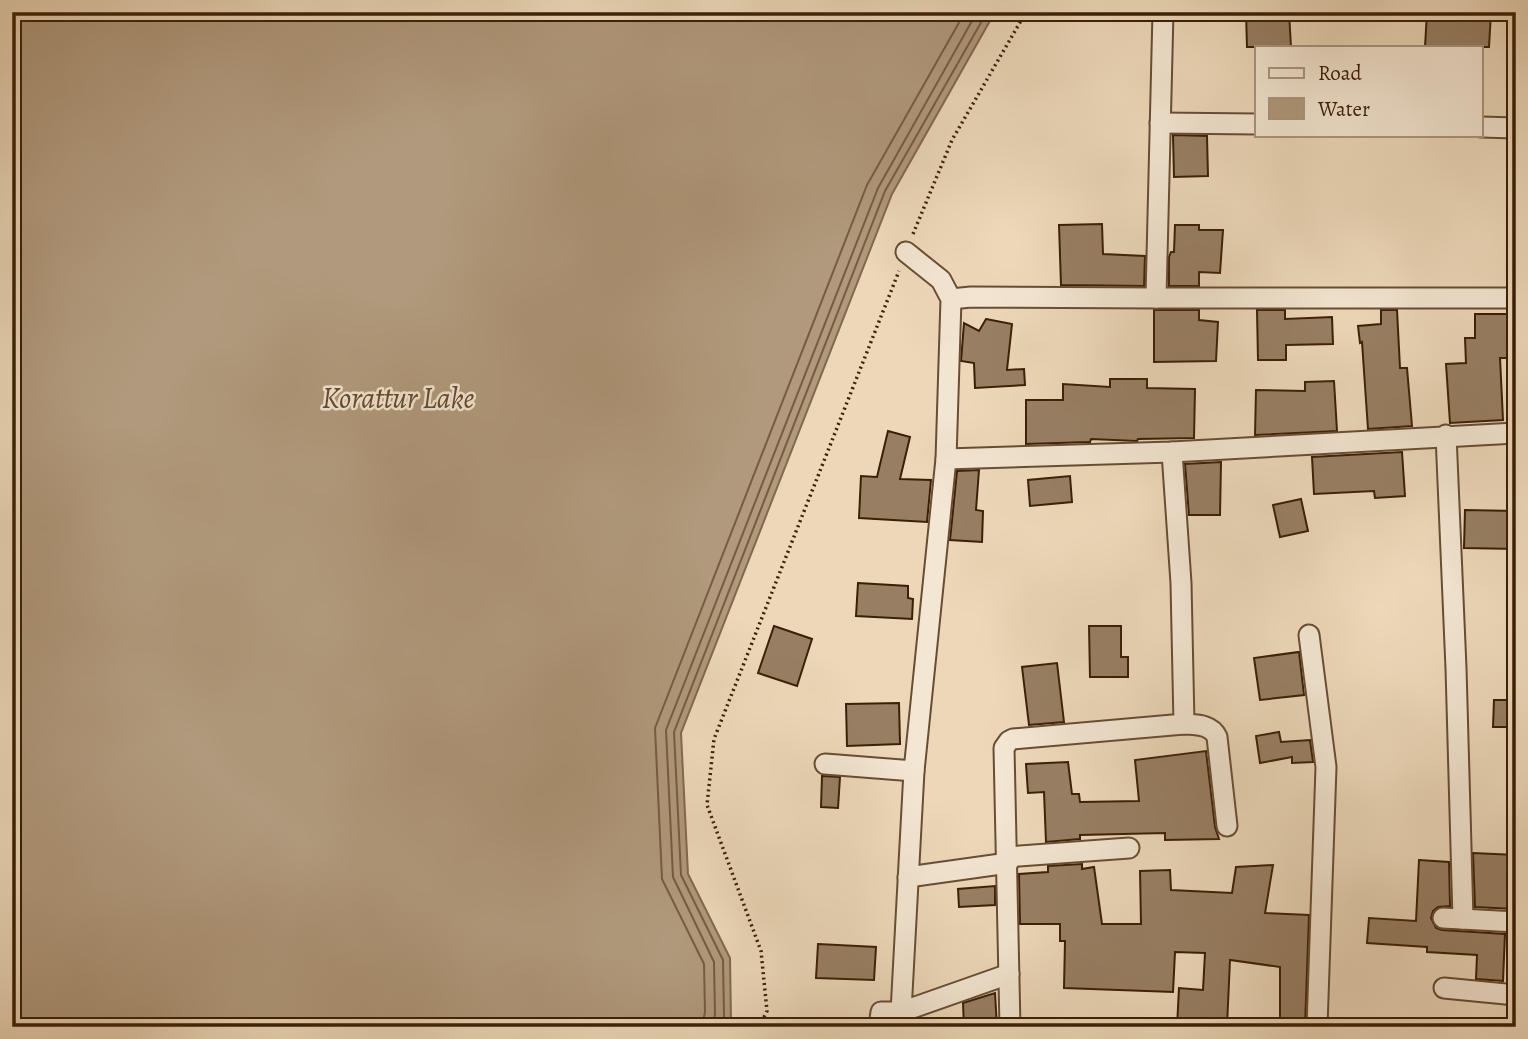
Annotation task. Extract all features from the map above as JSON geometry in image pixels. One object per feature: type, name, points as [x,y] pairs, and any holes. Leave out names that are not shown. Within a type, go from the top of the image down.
[{"type":"street","points":[[1156,298],[1163,12]]},
{"type":"street","points":[[1160,123],[1255,124]]},
{"type":"street","points":[[1482,127],[1516,128]]},
{"type":"street","points":[[901,1012],[914,771],[946,459],[951,299],[941,280],[906,252]]},
{"type":"street","points":[[951,299],[1516,298]]},
{"type":"street","points":[[946,459],[1172,452],[1516,433]]},
{"type":"street","points":[[1446,435],[1463,919]]},
{"type":"street","points":[[1172,452],[1181,583],[1184,723]]},
{"type":"street","points":[[1309,635],[1326,767],[1317,1027]]},
{"type":"street","points":[[1010,1027],[1004,748],[1009,741],[1184,723],[1209,728],[1217,737],[1227,826]]},
{"type":"street","points":[[825,764],[914,771]]},
{"type":"street","points":[[908,877],[1007,860],[1129,848]]},
{"type":"street","points":[[1443,918],[1516,922]]},
{"type":"street","points":[[879,1027],[881,1012],[901,1012],[1009,974]]},
{"type":"street","points":[[1444,988],[1516,995]]},
{"type":"path","points":[[760,1027],[767,1012],[761,951],[707,805],[715,739],[952,140],[1026,12]]},
{"type":"water","name":"Korattur Lake","points":[[12,12],[995,12],[892,194],[681,733],[688,874],[730,958],[731,1021],[726,1027],[12,1027]]},
{"type":"building","points":[[1246,12],[1289,12],[1291,46],[1247,47]]},
{"type":"building","points":[[1427,12],[1491,12],[1489,47],[1425,46]]},
{"type":"building","points":[[1173,135],[1207,136],[1208,176],[1174,177]]},
{"type":"building","points":[[1102,224],[1103,254],[1145,256],[1144,286],[1061,285],[1059,225]]},
{"type":"building","points":[[1175,225],[1199,225],[1199,230],[1223,230],[1220,273],[1199,272],[1199,286],[1169,286],[1169,257],[1171,252],[1174,252]]},
{"type":"building","points":[[1154,310],[1199,310],[1199,320],[1218,322],[1216,361],[1154,362]]},
{"type":"building","points":[[1257,310],[1285,310],[1285,319],[1332,317],[1333,344],[1286,345],[1286,360],[1258,360]]},
{"type":"building","points":[[1381,310],[1397,310],[1400,368],[1407,368],[1412,426],[1368,429],[1362,342],[1360,343],[1358,326],[1381,324]]},
{"type":"building","points":[[1475,314],[1516,314],[1516,358],[1500,358],[1503,420],[1450,423],[1446,364],[1466,363],[1465,338],[1475,338]]},
{"type":"building","points":[[986,319],[1012,324],[1007,370],[1024,369],[1025,385],[975,388],[974,363],[961,361],[964,323],[979,331]]},
{"type":"building","points":[[1110,379],[1147,379],[1147,388],[1195,389],[1194,438],[1137,441],[1091,439],[1090,442],[1026,444],[1026,400],[1063,400],[1063,384],[1110,387]]},
{"type":"building","points":[[1334,381],[1337,431],[1255,435],[1256,390],[1305,391],[1305,382]]},
{"type":"building","points":[[888,431],[910,437],[900,479],[931,480],[927,522],[859,518],[861,476],[877,477]]},
{"type":"building","points":[[1402,452],[1405,496],[1375,498],[1374,491],[1314,494],[1312,457]]},
{"type":"building","points":[[1221,462],[1220,515],[1189,515],[1185,464]]},
{"type":"building","points":[[979,470],[976,510],[983,511],[982,542],[950,540],[957,471]]},
{"type":"building","points":[[1070,476],[1072,502],[1030,506],[1028,480]]},
{"type":"building","points":[[1301,499],[1308,531],[1280,537],[1273,505]]},
{"type":"building","points":[[1465,510],[1516,511],[1516,549],[1464,548]]},
{"type":"building","points":[[858,583],[908,586],[908,598],[913,599],[912,619],[856,616]]},
{"type":"building","points":[[774,626],[812,639],[797,686],[758,673]]},
{"type":"building","points":[[1089,626],[1121,626],[1121,657],[1128,657],[1128,677],[1090,677]]},
{"type":"building","points":[[1299,652],[1304,695],[1260,700],[1254,658]]},
{"type":"building","points":[[1057,663],[1064,722],[1029,725],[1022,667]]},
{"type":"building","points":[[1494,700],[1516,700],[1516,727],[1493,727]]},
{"type":"building","points":[[899,703],[900,744],[847,746],[846,704]]},
{"type":"building","points":[[1279,732],[1281,742],[1310,740],[1313,762],[1292,763],[1292,757],[1260,763],[1256,736]]},
{"type":"building","points":[[1206,751],[1215,827],[1219,839],[1165,840],[1165,833],[1080,835],[1080,839],[1046,842],[1044,792],[1028,793],[1026,764],[1068,762],[1072,794],[1079,794],[1080,802],[1139,801],[1135,760]]},
{"type":"building","points":[[822,776],[840,777],[838,808],[821,807]]},
{"type":"building","points":[[1473,853],[1516,855],[1514,909],[1475,907]]},
{"type":"building","points":[[1419,860],[1449,862],[1450,906],[1438,907],[1433,911],[1431,918],[1436,928],[1505,934],[1503,981],[1476,979],[1477,955],[1427,952],[1427,947],[1367,943],[1369,918],[1416,921]]},
{"type":"building","points":[[1082,864],[1082,869],[1094,867],[1102,924],[1141,924],[1140,871],[1170,870],[1171,890],[1232,893],[1236,867],[1273,865],[1265,913],[1309,915],[1305,1027],[1280,1027],[1280,967],[1230,960],[1227,1026],[1200,1024],[1200,1027],[1177,1027],[1179,988],[1203,990],[1205,953],[1175,952],[1173,992],[1064,988],[1065,941],[1060,941],[1060,924],[1020,924],[1019,874],[1048,872],[1048,866]]},
{"type":"building","points":[[995,886],[995,905],[959,907],[958,889]]},
{"type":"building","points":[[818,944],[876,947],[874,980],[816,978]]},
{"type":"building","points":[[995,993],[997,1027],[964,1027],[963,1003]]}]
